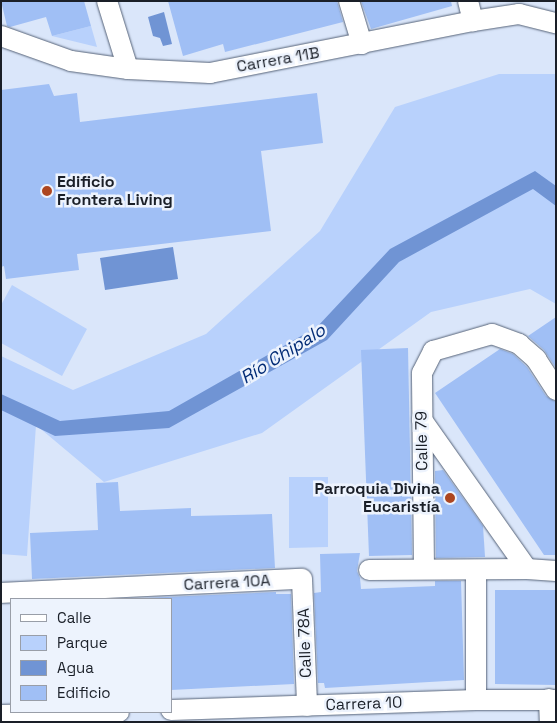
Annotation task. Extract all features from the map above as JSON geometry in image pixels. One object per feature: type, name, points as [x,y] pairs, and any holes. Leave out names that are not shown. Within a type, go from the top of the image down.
[{"type":"street","points":[[107,1],[128,69]]},
{"type":"street","points":[[349,1],[362,44]]},
{"type":"street","points":[[468,1],[473,21]]},
{"type":"street","name":"Carrera 11B","points":[[1,36],[71,60],[128,69],[210,73],[473,21],[519,14],[556,23]]},
{"type":"street","name":"Calle 79","points":[[424,569],[422,373],[433,351],[492,334],[519,344],[536,359],[556,390]]},
{"type":"street","points":[[422,420],[527,569]]},
{"type":"street","points":[[476,700],[482,570],[508,543]]},
{"type":"street","points":[[369,570],[527,569],[556,572]]},
{"type":"street","name":"Carrera 10A","points":[[1,593],[302,579]]},
{"type":"street","name":"Calle 78A","points":[[302,579],[307,706]]},
{"type":"street","name":"Carrera 10","points":[[172,710],[476,700],[552,700]]},
{"type":"street","points":[[550,722],[552,700]]},
{"type":"street","points":[[1,715],[80,713]]},
{"type":"green space","points":[[91,26],[97,47],[52,36]]},
{"type":"green space","points":[[499,74],[556,74],[556,304],[530,289],[431,312],[262,433],[104,482],[36,425],[27,556],[1,554],[1,356],[73,390],[206,334],[320,231],[395,107]]},
{"type":"green space","points":[[12,285],[87,329],[62,376],[1,343],[1,305]]},
{"type":"green space","points":[[289,477],[328,477],[328,547],[289,548]]},
{"type":"water","points":[[164,12],[172,44],[163,46],[160,38],[153,36],[148,17]]},
{"type":"water","name":"Río Chipalo","points":[[535,171],[556,186],[556,206],[533,189],[399,262],[327,340],[169,428],[55,436],[1,410],[1,394],[60,421],[169,411],[317,327],[390,249]]},
{"type":"water","points":[[173,247],[178,279],[105,290],[100,258]]},
{"type":"building","points":[[1,1],[84,1],[91,26],[52,36],[46,17],[10,27],[7,26]]},
{"type":"building","points":[[168,1],[337,1],[343,22],[225,52],[223,44],[183,56]]},
{"type":"building","points":[[361,1],[451,1],[452,6],[371,29]]},
{"type":"building","name":"Edificio Frontera Living","points":[[49,84],[54,96],[77,93],[80,122],[317,93],[323,143],[261,151],[271,231],[77,254],[79,270],[6,279],[4,266],[1,267],[1,90]]},
{"type":"building","points":[[556,317],[556,368],[544,350],[528,336]]},
{"type":"building","points":[[408,348],[412,555],[369,556],[361,350]]},
{"type":"building","points":[[500,349],[513,354],[527,367],[546,396],[556,402],[556,555],[544,555],[435,393]]},
{"type":"building","name":"Parroquia Divina Eucaristía","points":[[443,470],[483,526],[485,557],[436,558],[435,471]]},
{"type":"building","points":[[118,482],[120,511],[191,508],[191,516],[272,514],[275,568],[32,579],[30,533],[98,530],[96,483]]},
{"type":"building","points":[[360,553],[357,571],[361,589],[435,586],[435,581],[461,581],[464,680],[325,688],[324,683],[318,683],[314,593],[321,592],[320,554]]},
{"type":"building","points":[[495,590],[556,590],[556,685],[495,684]]},
{"type":"building","points":[[276,592],[276,594],[291,594],[294,684],[172,690],[172,598],[144,598]]},
{"type":"place","name":"Edificio Frontera Living","points":[[47,191]]},
{"type":"place","name":"Parroquia Divina Eucaristía","points":[[450,498]]}]
